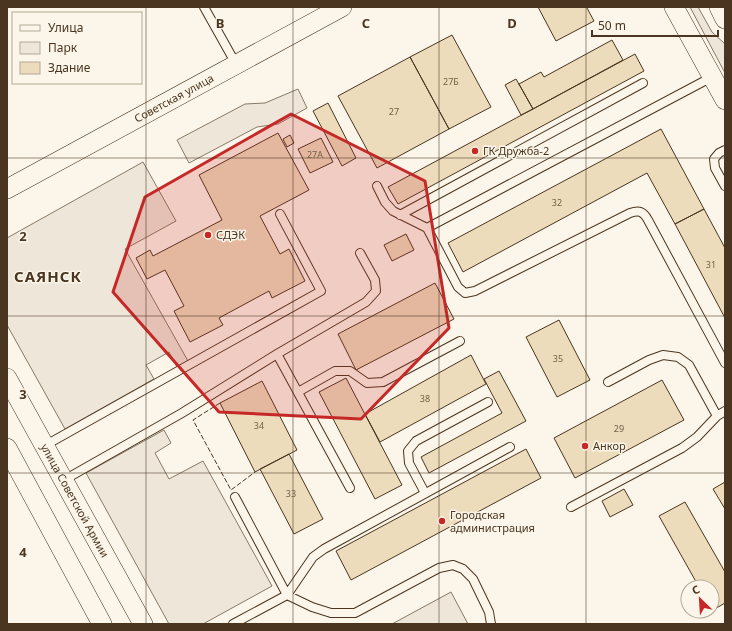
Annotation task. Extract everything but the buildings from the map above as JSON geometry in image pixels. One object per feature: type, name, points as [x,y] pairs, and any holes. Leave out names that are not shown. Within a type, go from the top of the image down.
[{"type":"street","name":"Советская улица","points":[[7,189],[342,7]]},
{"type":"street","points":[[674,7],[725,100]]},
{"type":"street","points":[[718,7],[725,19]]},
{"type":"street","name":"улица Советской Армии","points":[[7,378],[143,624]]},
{"type":"street","points":[[7,448],[102,624]]},
{"type":"lane","points":[[204,7],[236,64]]},
{"type":"lane","points":[[427,228],[712,77]]},
{"type":"lane","points":[[400,215],[643,83]]},
{"type":"lane","points":[[725,150],[719,153],[714,159],[715,168],[725,186]]},
{"type":"lane","points":[[377,186],[385,202],[393,211],[427,228],[458,287],[465,293],[475,291],[630,213],[640,211],[645,215],[725,363]]},
{"type":"lane","points":[[44,446],[321,291],[280,214]]},
{"type":"lane","points":[[64,480],[182,413],[277,354],[366,302],[376,291],[374,280],[360,253]]},
{"type":"lane","points":[[298,392],[335,371],[350,371],[367,383],[383,382],[460,341]]},
{"type":"lane","points":[[277,354],[350,488]]},
{"type":"lane","points":[[608,382],[649,360],[663,355],[678,357],[689,365],[717,416]]},
{"type":"lane","points":[[425,493],[409,463],[408,451],[416,442],[488,402]]},
{"type":"lane","points":[[571,507],[682,448],[697,436],[717,416],[725,411]]},
{"type":"lane","points":[[233,624],[287,595],[313,557],[324,548],[510,447]]},
{"type":"lane","points":[[235,497],[287,595],[312,607],[331,613],[355,613],[439,568],[453,565],[464,569],[473,579],[489,612],[491,624]]},
{"type":"highlighted area","points":[[291,114],[425,181],[449,328],[361,419],[219,412],[113,292],[145,197]]},
{"type":"green space","points":[[690,7],[698,7],[712,32],[725,44],[725,73]]},
{"type":"green space","points":[[298,89],[307,108],[278,124],[257,127],[189,163],[177,140],[245,104],[265,103]]},
{"type":"green space","points":[[143,162],[176,221],[125,249],[188,361],[177,367],[169,352],[146,365],[154,379],[65,429],[7,325],[7,238]]},
{"type":"green space","points":[[164,430],[171,443],[155,453],[169,479],[203,461],[272,586],[203,624],[169,624],[86,473]]},
{"type":"green space","points":[[451,592],[468,624],[392,624]]},
{"type":"fence","points":[[220,403],[193,420],[231,490],[255,472]]},
{"type":"place","name":"ГК Дружба-2","points":[[475,151]]},
{"type":"place","name":"СДЭК","points":[[208,235]]},
{"type":"place","name":"Анкор","points":[[585,446]]},
{"type":"place","name":"Городская администрация","points":[[442,521]]},
{"type":"district","name":"САЯНСК","points":[[48,277]]}]
